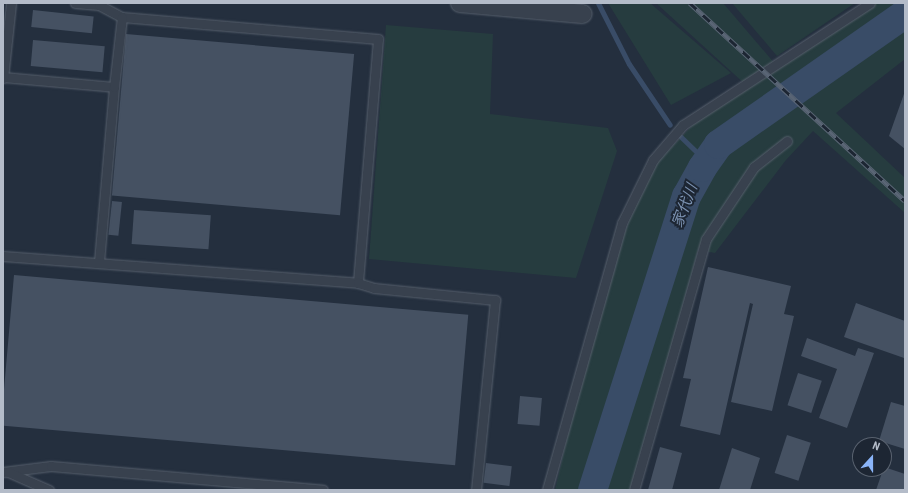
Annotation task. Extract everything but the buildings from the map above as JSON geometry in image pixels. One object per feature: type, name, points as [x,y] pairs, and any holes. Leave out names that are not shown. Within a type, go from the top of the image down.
[{"type":"street","points":[[460,3],[583,14]]},
{"type":"lane","points":[[11,3],[3,77],[114,87]]},
{"type":"lane","points":[[75,3],[99,5],[122,18],[378,39],[358,283]]},
{"type":"lane","points":[[547,490],[622,222],[653,160],[683,125],[870,3]]},
{"type":"lane","points":[[99,262],[114,87],[122,18]]},
{"type":"lane","points":[[634,490],[706,239],[754,167],[787,141]]},
{"type":"lane","points":[[3,256],[99,262],[358,283],[374,288],[495,300],[476,490]]},
{"type":"lane","points":[[6,472],[51,466],[324,490]]},
{"type":"lane","points":[[6,472],[49,490]]},
{"type":"green space","points":[[608,3],[650,3],[731,73],[671,105]]},
{"type":"green space","points":[[656,3],[723,3],[776,65],[868,3],[905,3],[905,59],[836,113],[905,178],[905,213],[813,131],[786,160],[715,253],[698,250],[634,490],[555,490],[598,304],[647,173],[704,113],[746,85]]},
{"type":"green space","points":[[732,3],[855,3],[777,56]]},
{"type":"green space","points":[[386,25],[493,34],[490,114],[608,128],[617,151],[576,278],[369,259]]},
{"type":"waterway","points":[[598,3],[629,64],[670,125]]},
{"type":"waterway","name":"家代川","points":[[592,490],[686,196],[702,167],[718,144],[905,13]]},
{"type":"waterway","points":[[681,137],[706,161]]},
{"type":"railway","points":[[690,3],[905,201]]}]
